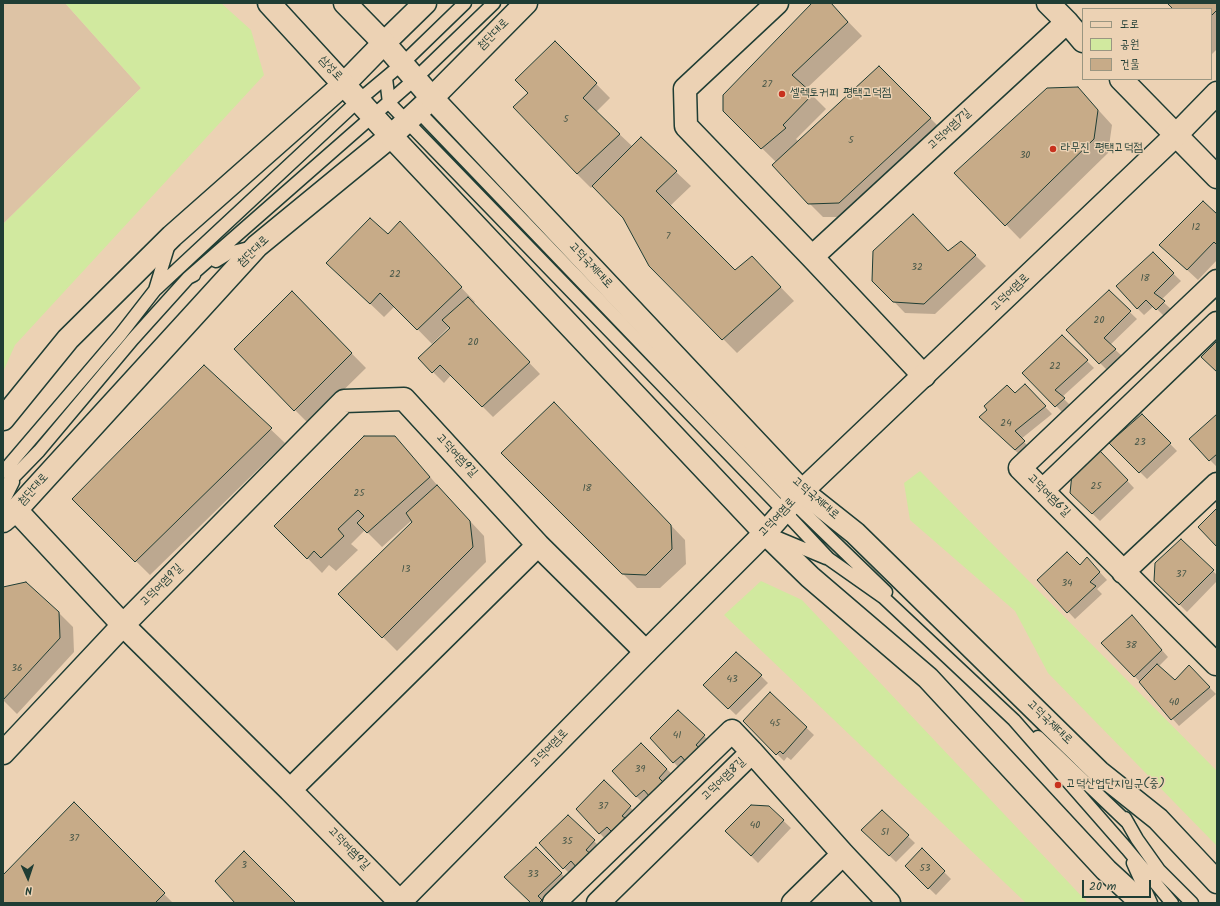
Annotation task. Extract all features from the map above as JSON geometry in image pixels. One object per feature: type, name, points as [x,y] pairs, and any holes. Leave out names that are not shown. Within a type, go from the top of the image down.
[{"type":"street","name":"삼성로","points":[[269,3],[359,100],[381,109],[412,116]]},
{"type":"street","points":[[345,3],[384,43],[401,74],[412,116],[765,533],[810,577],[928,678],[1106,870],[1142,903]]},
{"type":"street","points":[[3,418],[68,339],[172,236],[344,84],[425,3]]},
{"type":"street","name":"첨단대로","points":[[7,511],[257,246],[412,116],[526,3]]},
{"type":"street","points":[[777,3],[685,89],[686,126],[924,376]]},
{"type":"street","points":[[1048,3],[1082,40]]},
{"type":"street","name":"고덕여염7길","points":[[812,257],[1067,22]]},
{"type":"street","points":[[1122,80],[1217,177]]},
{"type":"street","name":"고덕여염로","points":[[400,903],[765,533],[793,501],[1217,94]]},
{"type":"street","name":"고덕국제대로","points":[[412,116],[793,501],[855,532],[1098,772],[1158,819],[1217,882]]},
{"type":"street","name":"고덕여염6길","points":[[1217,282],[1020,468],[1216,664],[1217,662]]},
{"type":"street","points":[[1043,490],[1217,323]]},
{"type":"street","name":"고덕여염9길","points":[[3,753],[123,626],[344,401],[404,399],[538,545],[646,652]]},
{"type":"street","points":[[1123,572],[1217,484]]},
{"type":"street","name":"고덕여염9길","points":[[7,511],[290,790],[400,903]]},
{"type":"street","points":[[290,790],[538,545]]},
{"type":"street","points":[[554,903],[732,731],[752,752]]},
{"type":"street","name":"고덕여염8길","points":[[598,903],[752,752],[889,903]]},
{"type":"street","points":[[793,903],[843,854]]},
{"type":"lane","points":[[3,488],[39,451],[133,339],[188,278],[381,109],[401,74],[465,3]]},
{"type":"lane","points":[[3,472],[120,335],[155,290],[359,100],[401,74],[494,3]]},
{"type":"lane","points":[[381,109],[401,74]]},
{"type":"lane","points":[[412,116],[793,501],[1128,823]]},
{"type":"lane","points":[[155,290],[172,236]]},
{"type":"lane","points":[[188,278],[229,253],[257,246]]},
{"type":"lane","points":[[7,511],[15,476]]},
{"type":"lane","points":[[793,501],[829,559]]},
{"type":"lane","points":[[765,533],[829,559],[883,597],[1014,720],[1127,849],[1172,903]]},
{"type":"lane","points":[[1098,772],[1137,839],[1159,870],[1192,903]]},
{"type":"lane","points":[[1127,849],[1151,903]]},
{"type":"shaded area","points":[[3,3],[65,3],[141,88],[3,224]]},
{"type":"green space","points":[[65,3],[221,3],[251,30],[264,75],[15,345],[3,372],[3,224],[141,88]]},
{"type":"green space","points":[[920,471],[1217,771],[1217,846],[1048,673],[1015,611],[910,520],[904,483]]},
{"type":"green space","points":[[761,581],[802,600],[1088,903],[1026,903],[724,615]]},
{"type":"building","points":[[812,3],[831,3],[848,22],[792,75],[813,94],[783,125],[786,128],[761,149],[723,111],[723,95]]},
{"type":"building","points":[[1217,3],[1217,10],[1212,15],[1212,8],[1172,8],[1168,4]]},
{"type":"building","points":[[555,41],[597,83],[583,98],[620,134],[577,174],[513,107],[528,93],[515,80]]},
{"type":"building","points":[[879,66],[931,118],[839,203],[808,204],[772,165]]},
{"type":"building","points":[[1078,87],[1098,110],[1094,139],[1005,226],[954,173],[1047,88]]},
{"type":"building","points":[[641,137],[677,171],[656,191],[735,270],[752,256],[781,287],[722,340],[649,266],[623,218],[592,186]]},
{"type":"building","points":[[1203,201],[1217,214],[1217,245],[1214,242],[1187,270],[1159,245]]},
{"type":"building","points":[[913,214],[948,251],[961,241],[976,255],[924,304],[893,302],[872,281],[873,251]]},
{"type":"building","points":[[370,218],[388,234],[400,221],[462,287],[417,330],[380,293],[370,304],[326,263]]},
{"type":"building","points":[[1153,252],[1174,273],[1154,293],[1165,301],[1156,310],[1146,300],[1137,309],[1116,286]]},
{"type":"building","points":[[1109,290],[1131,311],[1104,338],[1116,349],[1099,364],[1066,330]]},
{"type":"building","points":[[292,291],[352,353],[294,411],[234,349]]},
{"type":"building","points":[[468,297],[530,362],[482,407],[440,365],[432,373],[418,358],[450,328],[442,320]]},
{"type":"building","points":[[1062,335],[1088,360],[1055,390],[1065,398],[1055,407],[1022,373]]},
{"type":"building","points":[[1217,341],[1217,372],[1201,357]]},
{"type":"building","points":[[204,365],[272,428],[135,562],[72,499]]},
{"type":"building","points":[[1025,384],[1046,406],[1015,431],[1025,441],[1015,450],[979,417],[987,410],[984,406],[1007,385],[1015,393]]},
{"type":"building","points":[[554,402],[671,525],[672,549],[646,575],[622,574],[501,453]]},
{"type":"building","points":[[1142,414],[1171,443],[1139,473],[1109,443]]},
{"type":"building","points":[[1217,414],[1217,454],[1209,461],[1189,439]]},
{"type":"building","points":[[364,436],[395,436],[430,477],[367,533],[357,523],[364,516],[358,510],[338,529],[344,536],[321,558],[314,551],[307,559],[274,526]]},
{"type":"building","points":[[1100,451],[1128,480],[1092,514],[1070,493],[1072,474]]},
{"type":"building","points":[[437,485],[470,521],[473,547],[382,638],[338,594],[412,522],[406,513]]},
{"type":"building","points":[[1217,508],[1217,547],[1198,527]]},
{"type":"building","points":[[1181,539],[1214,570],[1179,605],[1154,581],[1155,563]]},
{"type":"building","points":[[1067,552],[1080,565],[1087,557],[1100,572],[1090,582],[1096,586],[1067,613],[1037,580]]},
{"type":"building","points":[[26,582],[59,612],[60,638],[3,700],[3,587]]},
{"type":"building","points":[[1132,615],[1162,650],[1134,677],[1101,643]]},
{"type":"building","points":[[736,652],[762,675],[728,709],[703,685]]},
{"type":"building","points":[[1157,664],[1175,680],[1189,665],[1210,687],[1171,720],[1139,682]]},
{"type":"building","points":[[770,692],[807,727],[783,754],[780,751],[776,755],[743,721]]},
{"type":"building","points":[[678,710],[705,735],[696,745],[702,750],[687,763],[681,756],[673,763],[650,738]]},
{"type":"building","points":[[641,743],[667,769],[659,778],[664,783],[650,797],[644,790],[636,797],[612,771]]},
{"type":"building","points":[[604,780],[631,806],[622,816],[628,820],[614,834],[607,827],[599,834],[576,809]]},
{"type":"building","points":[[74,802],[165,893],[155,903],[3,903],[3,875]]},
{"type":"building","points":[[751,805],[769,806],[784,820],[751,856],[725,831]]},
{"type":"building","points":[[882,810],[909,835],[889,856],[861,830]]},
{"type":"building","points":[[568,815],[595,840],[586,850],[592,855],[578,869],[571,861],[563,869],[539,843]]},
{"type":"building","points":[[536,847],[562,873],[538,896],[542,900],[539,903],[531,903],[504,877]]},
{"type":"building","points":[[922,848],[945,871],[928,889],[905,866]]},
{"type":"building","points":[[244,851],[296,903],[235,903],[215,881]]},
{"type":"place","name":"셀렉토커피 평택고덕점","points":[[782,94]]},
{"type":"place","name":"라무진 평택고덕점","points":[[1053,149]]},
{"type":"place","name":"고덕산업단지입구(중)","points":[[1058,785]]}]
